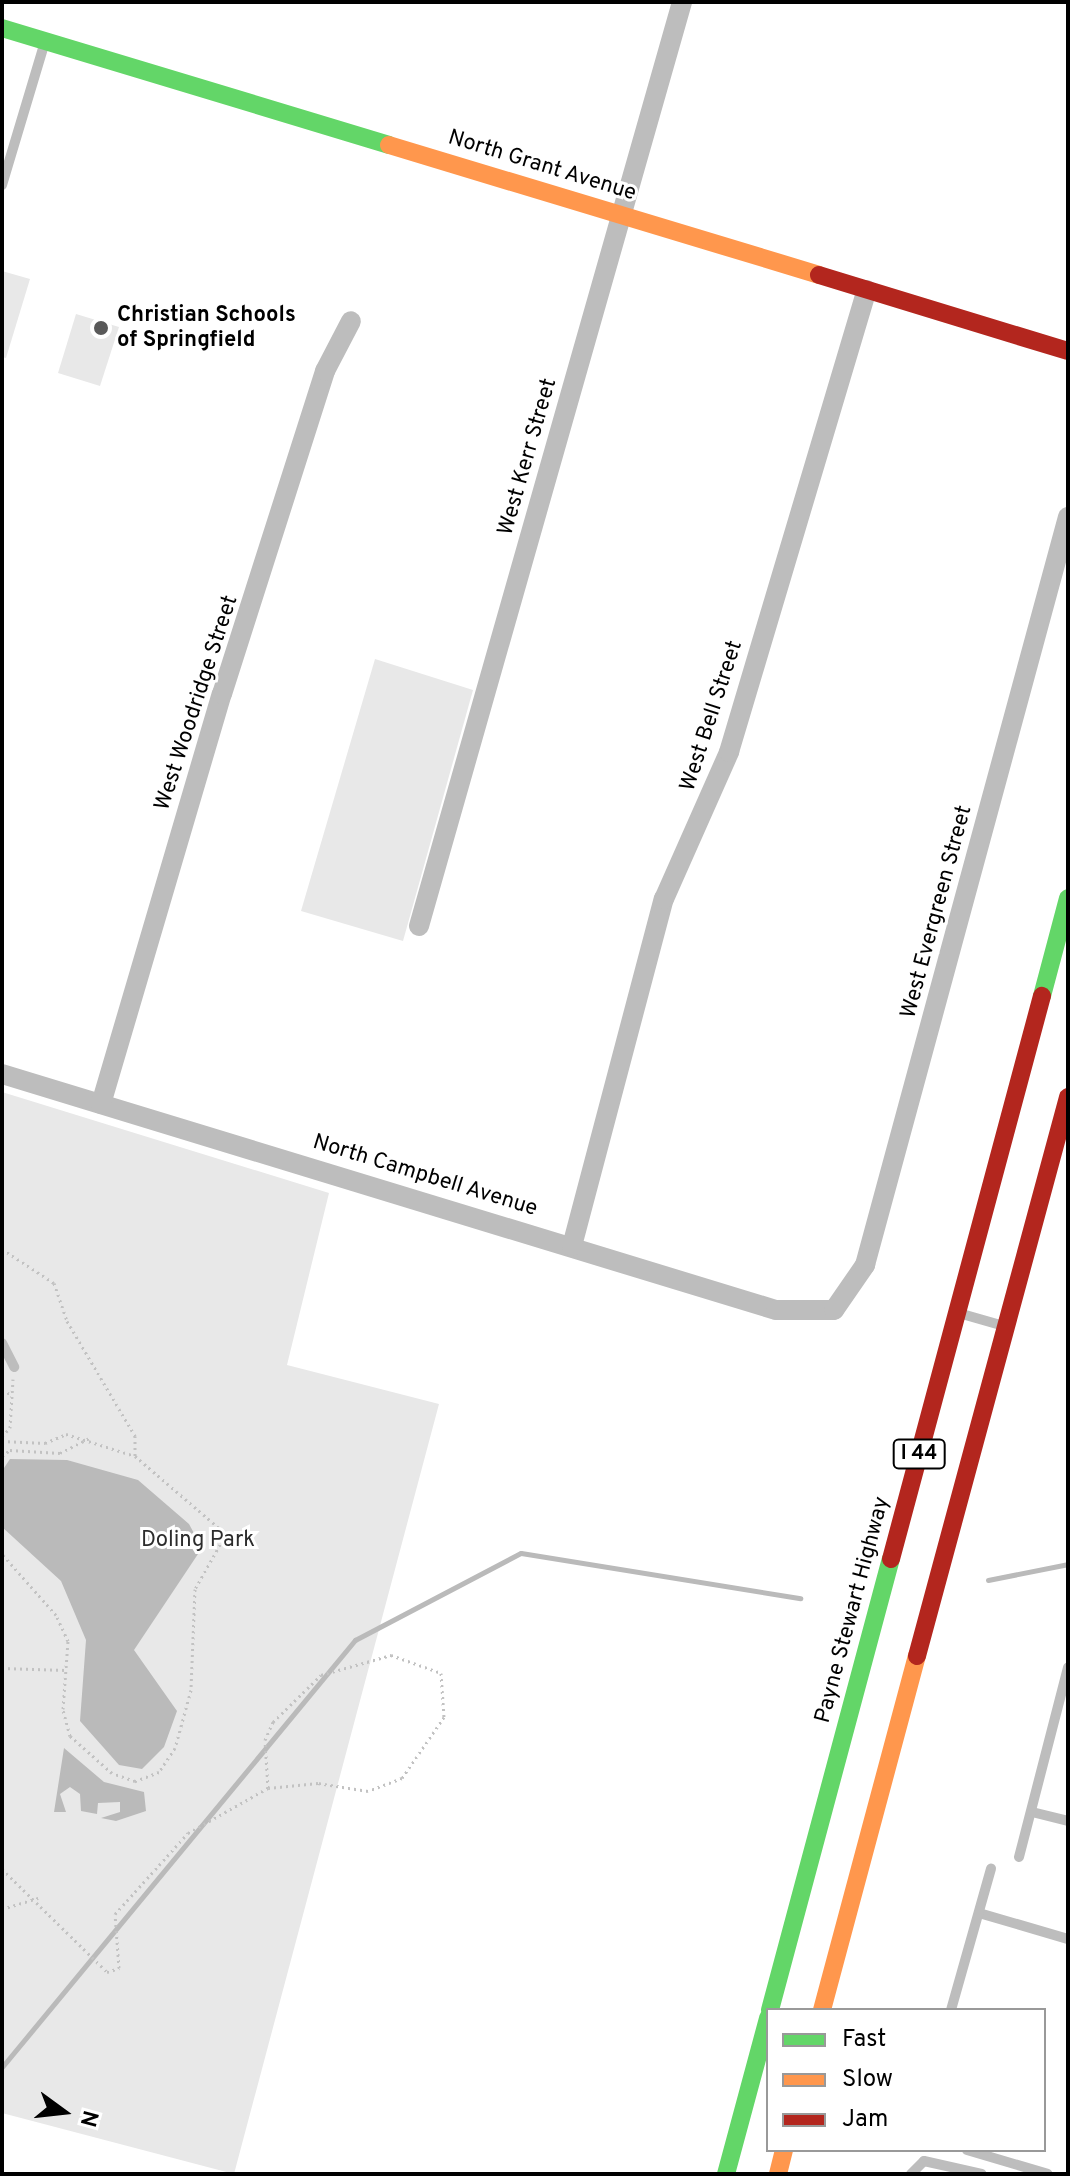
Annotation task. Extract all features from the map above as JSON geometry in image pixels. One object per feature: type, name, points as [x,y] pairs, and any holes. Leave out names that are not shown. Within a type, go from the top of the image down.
[{"type":"main road","name":"North Grant Avenue","points":[[2,28],[1068,351]]},
{"type":"main road","name":"Payne Stewart Highway","points":[[771,2008],[1068,898]]},
{"type":"main road","name":"I 44","points":[[823,2008],[1068,1097]]},
{"type":"main road","points":[[726,2174],[766,2025]]},
{"type":"main road","points":[[778,2174],[784,2152]]},
{"type":"street","name":"West Kerr Street","points":[[419,926],[682,2]]},
{"type":"street","name":"West Bell Street","points":[[572,1246],[664,899],[729,752],[867,290]]},
{"type":"street","name":"West Woodridge Street","points":[[101,1104],[222,694],[325,371],[351,321]]},
{"type":"street","name":"West Evergreen Street","points":[[834,1310],[865,1265],[1068,517]]},
{"type":"street","name":"North Campbell Avenue","points":[[2,1074],[776,1310],[834,1310]]},
{"type":"lane","points":[[2,185],[45,41]]},
{"type":"lane","points":[[957,1313],[1006,1327]]},
{"type":"lane","points":[[2,1343],[14,1367]]},
{"type":"lane","points":[[1019,1857],[1068,1667]]},
{"type":"lane","points":[[1032,1812],[1068,1821]]},
{"type":"lane","points":[[952,2008],[991,1869]]},
{"type":"lane","points":[[979,1913],[1068,1939]]},
{"type":"lane","points":[[974,2152],[1048,2174]]},
{"type":"lane","points":[[911,2174],[924,2161],[982,2174]]},
{"type":"path","points":[[2,1249],[54,1283],[67,1321],[135,1436],[135,1456]]},
{"type":"path","points":[[2,1438],[10,1428],[14,1367]]},
{"type":"path","points":[[2,1390],[12,1395]]},
{"type":"path","points":[[2,1438],[90,1438],[135,1456],[226,1534],[195,1589],[191,1690],[175,1748],[159,1772],[135,1781],[112,1773],[70,1736],[68,1641],[56,1615],[2,1554]]},
{"type":"path","points":[[2,1456],[10,1450],[60,1453],[90,1438]]},
{"type":"path","points":[[2,1869],[38,1898],[107,1972],[119,1968],[115,1914],[188,1833],[268,1788],[318,1783],[368,1791],[402,1778],[444,1717],[441,1673],[391,1655],[338,1676],[321,1675],[273,1722],[265,1740],[268,1788]]},
{"type":"path","points":[[2,1668],[67,1670]]},
{"type":"path","points":[[2,1909],[38,1898]]},
{"type":"green space","points":[[2,271],[30,279],[6,358],[2,357]]},
{"type":"green space","points":[[76,314],[119,327],[100,386],[58,373]]},
{"type":"green space","points":[[375,659],[473,690],[403,941],[301,911]]},
{"type":"green space","name":"Doling Park","points":[[2,1092],[329,1193],[287,1365],[439,1404],[234,2174],[2,2113]]},
{"type":"shaded area","points":[[10,1459],[67,1460],[138,1480],[189,1524],[202,1548],[134,1650],[177,1711],[164,1747],[142,1769],[119,1765],[80,1721],[86,1640],[61,1581],[2,1527],[2,1471]]},
{"type":"shaded area","points":[[64,1748],[104,1782],[144,1792],[146,1811],[116,1821],[101,1818],[120,1812],[120,1802],[98,1803],[97,1814],[81,1811],[80,1794],[70,1787],[60,1794],[66,1812],[54,1812]]},
{"type":"waterway","points":[[2,2067],[355,1640],[521,1553],[800,1598]]},
{"type":"waterway","points":[[988,1580],[1068,1564]]},
{"type":"traffic: fast","points":[[2,28],[389,145]]},
{"type":"traffic: fast","points":[[1042,996],[1068,898]]},
{"type":"traffic: fast","points":[[771,2008],[891,1559]]},
{"type":"traffic: fast","points":[[726,2174],[766,2025]]},
{"type":"traffic: slow","points":[[389,145],[819,275]]},
{"type":"traffic: slow","points":[[823,2008],[917,1656]]},
{"type":"traffic: slow","points":[[778,2174],[784,2152]]},
{"type":"traffic: jam","points":[[819,275],[1068,351]]},
{"type":"traffic: jam","points":[[891,1559],[1042,996]]},
{"type":"traffic: jam","points":[[917,1656],[1068,1097]]},
{"type":"place","name":"Christian Schools of Springfield","points":[[101,328]]}]
